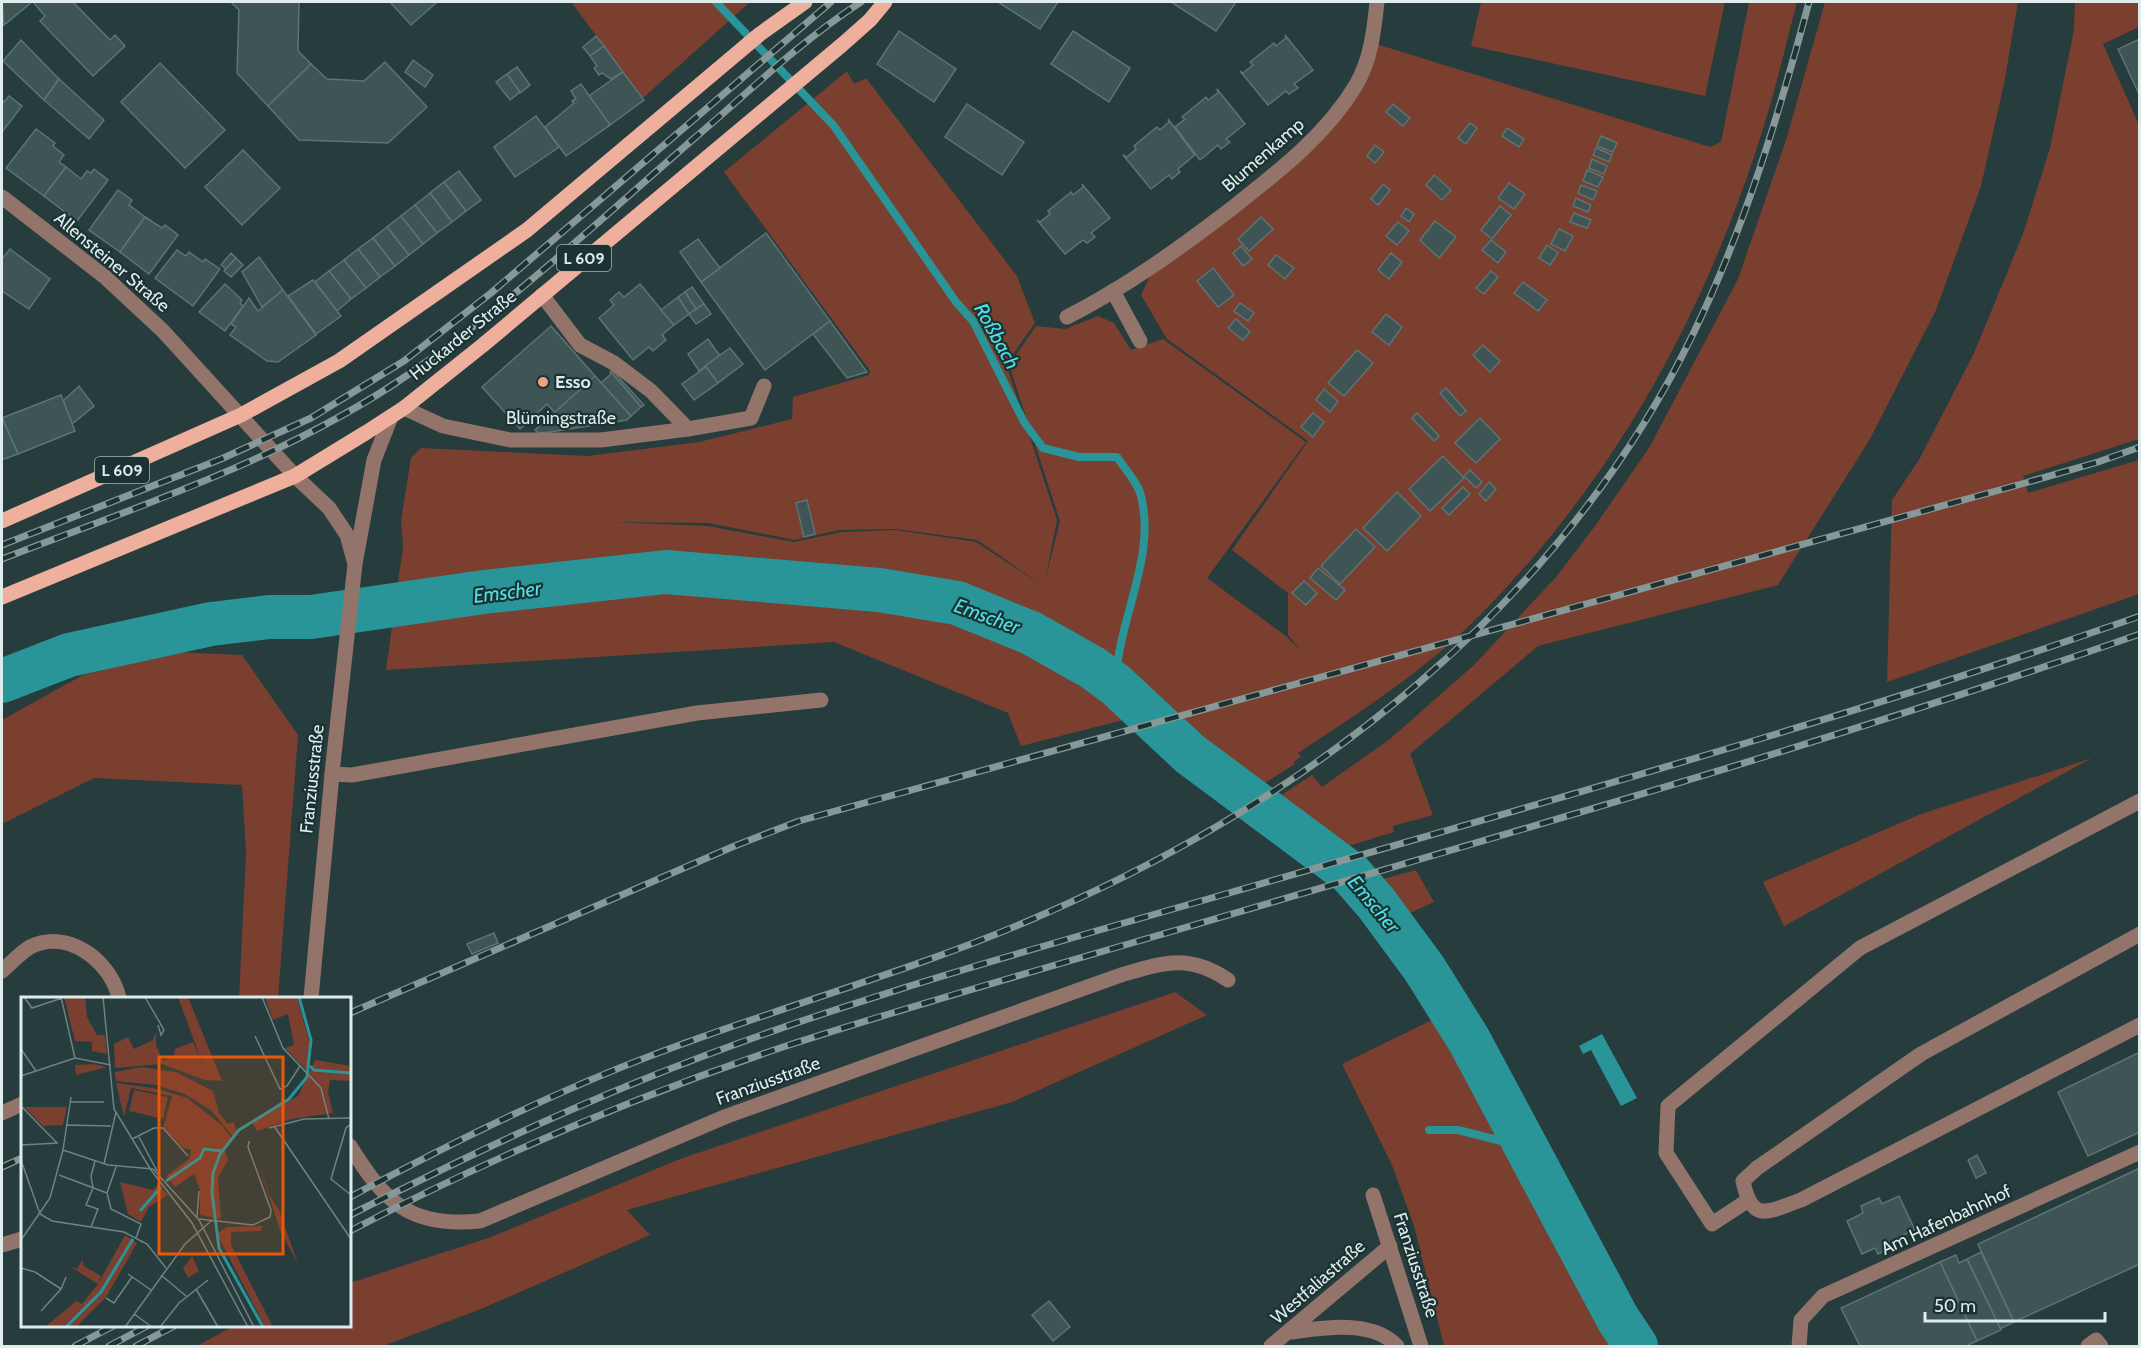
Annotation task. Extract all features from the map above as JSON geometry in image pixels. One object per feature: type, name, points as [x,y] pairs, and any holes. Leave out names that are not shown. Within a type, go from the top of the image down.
[{"type":"main road","name":"L 609","points":[[2,521],[241,415],[339,361],[527,230],[737,54],[805,2]]},
{"type":"main road","name":"Huckarder Straße","points":[[2,597],[295,476],[397,412],[542,295],[813,69],[870,20],[885,2]]},
{"type":"street","name":"Blumenkamp","points":[[1067,317],[1113,291],[1181,247],[1266,182],[1330,120],[1357,84],[1370,52],[1377,2]]},
{"type":"street","name":"Allensteiner Straße","points":[[2,197],[105,277],[164,331],[241,415]]},
{"type":"street","points":[[1113,291],[1140,341]]},
{"type":"street","points":[[542,295],[580,345],[614,363],[651,391],[688,429]]},
{"type":"street","name":"Blümingstraße","points":[[397,412],[443,426],[510,440],[601,440],[751,418],[764,386]]},
{"type":"street","name":"Franziusstraße","points":[[311,997],[332,774],[355,570],[374,460],[397,412]]},
{"type":"street","name":"Franziusstraße","points":[[241,415],[339,521],[355,570]]},
{"type":"street","points":[[332,774],[352,775],[697,713],[822,700]]},
{"type":"street","points":[[1747,1201],[1712,1224],[1666,1153],[1668,1106],[1860,948],[2139,801]]},
{"type":"street","points":[[2139,934],[1921,1054],[1757,1168],[1743,1181],[1747,1201],[1755,1209],[1768,1212],[1801,1200],[2139,1025]]},
{"type":"street","points":[[2,971],[31,947],[56,942],[81,948],[99,959],[118,997]]},
{"type":"street","name":"Franziusstraße","points":[[351,1147],[383,1191],[403,1209],[427,1221],[452,1224],[480,1221],[727,1116],[1120,975],[1177,961],[1213,970],[1228,980]]},
{"type":"street","points":[[2,1113],[21,1104]]},
{"type":"street","name":"Am Hafenbahnhof","points":[[1799,1347],[1801,1320],[1823,1296],[2139,1152]]},
{"type":"street","name":"Franziusstraße","points":[[1373,1195],[1419,1340]]},
{"type":"street","points":[[2,1245],[21,1239]]},
{"type":"street","name":"Westfaliastraße","points":[[1270,1347],[1390,1246]]},
{"type":"street","points":[[1290,1332],[1332,1327],[1360,1329],[1390,1339],[1396,1346]]},
{"type":"street","points":[[2088,1347],[2096,1340],[2101,1347]]},
{"type":"shaded area","points":[[571,2],[750,2],[643,98]]},
{"type":"shaded area","points":[[1481,2],[1725,2],[1705,96],[1471,46]]},
{"type":"shaded area","points":[[1749,2],[1797,2],[1766,119],[1717,256],[1654,385],[1617,446],[1575,505],[1530,561],[1460,635],[1393,688],[1298,753],[1301,757],[1293,762],[1295,764],[1254,790],[1157,707],[1127,719],[1021,746],[1008,713],[834,642],[386,670],[403,546],[401,520],[411,458],[421,448],[588,456],[699,442],[792,419],[793,397],[869,375],[870,371],[724,172],[847,71],[854,84],[866,78],[1017,276],[1035,323],[1006,364],[1057,520],[1045,581],[1060,521],[1009,365],[1036,326],[1065,329],[1098,316],[1114,323],[1131,350],[1163,339],[1306,442],[1207,578],[1286,636],[1301,651],[1288,635],[1288,593],[1232,550],[1308,441],[1167,339],[1141,295],[1155,265],[1330,120],[1373,43],[1710,147],[1721,142]],"holes":[[[612,522],[708,523],[795,540],[839,530],[896,529],[977,540],[1045,587],[976,542],[896,530],[841,532],[794,542],[708,526]]]},
{"type":"shaded area","points":[[1825,2],[2018,2],[2004,84],[1981,186],[1936,310],[1870,439],[1778,585],[1538,646],[1410,754],[1433,815],[1393,826],[1394,832],[1332,851],[1271,802],[1312,775],[1322,787],[1390,739],[1475,664],[1556,577],[1595,526],[1649,448],[1738,279],[1787,137]]},
{"type":"shaded area","points":[[2075,2],[2139,2],[2139,27],[2103,44],[2139,125],[2139,439],[2023,476],[2028,493],[2139,460],[2139,594],[1887,682],[1892,500],[1920,458],[1974,353],[2023,234],[2050,148],[2074,30]]},
{"type":"shaded area","points":[[177,652],[242,655],[298,735],[278,997],[239,997],[246,853],[242,785],[94,778],[2,824],[2,720],[83,675]]},
{"type":"shaded area","points":[[2092,758],[1784,926],[1763,882],[1921,814]]},
{"type":"shaded area","points":[[1416,870],[1434,902],[1399,918],[1376,881]]},
{"type":"shaded area","points":[[1175,992],[1207,1015],[1012,1102],[627,1210],[650,1235],[481,1309],[383,1346],[197,1346],[232,1327],[351,1327],[351,1283],[491,1237],[680,1159]]},
{"type":"shaded area","points":[[1442,1015],[1539,1213],[1613,1346],[1444,1346],[1414,1226],[1392,1165],[1342,1064]]},
{"type":"water","points":[[1602,1034],[1637,1098],[1621,1106],[1591,1050],[1583,1054],[1579,1046]]},
{"type":"building","points":[[2,2],[32,2],[4,25]]},
{"type":"building","points":[[33,2],[73,2],[110,40],[115,35],[125,46],[93,76],[40,21],[45,16]]},
{"type":"building","points":[[231,2],[299,2],[298,51],[311,64],[268,106],[237,73],[239,10]]},
{"type":"building","points":[[390,2],[437,2],[411,25]]},
{"type":"building","points":[[998,2],[1058,2],[1040,29]]},
{"type":"building","points":[[1171,2],[1236,2],[1216,31]]},
{"type":"building","points":[[899,31],[956,69],[934,102],[877,64]]},
{"type":"building","points":[[1073,31],[1130,68],[1109,102],[1051,64]]},
{"type":"building","points":[[1285,35],[1313,70],[1294,84],[1298,88],[1289,94],[1286,91],[1268,105],[1240,71],[1243,73],[1253,65],[1250,62],[1274,43],[1276,46],[1286,38]]},
{"type":"building","points":[[596,36],[604,46],[590,56],[583,47]]},
{"type":"building","points":[[2140,39],[2140,96],[2118,49]]},
{"type":"building","points":[[21,40],[59,79],[44,100],[3,61]]},
{"type":"building","points":[[604,46],[623,72],[611,79],[602,73],[599,75],[594,68],[597,66],[590,56]]},
{"type":"building","points":[[413,60],[433,75],[425,87],[405,72]]},
{"type":"building","points":[[385,62],[427,107],[388,143],[299,140],[268,106],[311,64],[327,79],[364,81]]},
{"type":"building","points":[[160,63],[225,130],[185,168],[121,102]]},
{"type":"building","points":[[517,67],[530,85],[520,93],[507,74]]},
{"type":"building","points":[[623,72],[644,100],[610,125],[589,96]]},
{"type":"building","points":[[507,74],[520,92],[510,100],[496,82]]},
{"type":"building","points":[[59,79],[104,120],[89,139],[44,100]]},
{"type":"building","points":[[581,84],[610,125],[566,156],[545,127],[574,103],[572,101],[576,99],[571,91]]},
{"type":"building","points":[[1217,89],[1245,124],[1226,139],[1230,142],[1221,149],[1218,145],[1200,160],[1175,127],[1185,119],[1182,117],[1206,97],[1208,100],[1218,93]]},
{"type":"building","points":[[9,96],[22,106],[2,132],[2,100],[4,102]]},
{"type":"building","points":[[967,104],[1024,142],[1002,175],[945,137]]},
{"type":"building","points":[[1393,104],[1410,118],[1403,126],[1386,112]]},
{"type":"building","points":[[536,116],[559,147],[515,177],[494,147]]},
{"type":"building","points":[[1168,119],[1195,155],[1178,169],[1180,172],[1172,179],[1169,175],[1151,189],[1123,155],[1127,157],[1136,149],[1134,146],[1157,127],[1160,130],[1169,122]]},
{"type":"building","points":[[1470,123],[1477,128],[1466,144],[1458,138]]},
{"type":"building","points":[[1507,128],[1524,139],[1519,147],[1502,136]]},
{"type":"building","points":[[36,129],[55,143],[53,146],[64,155],[59,162],[66,167],[44,196],[6,168]]},
{"type":"building","points":[[1601,136],[1617,143],[1613,152],[1597,146]]},
{"type":"building","points":[[1375,145],[1384,152],[1375,163],[1367,156]]},
{"type":"building","points":[[1596,148],[1612,155],[1609,162],[1593,155]]},
{"type":"building","points":[[243,150],[280,188],[242,225],[205,187]]},
{"type":"building","points":[[1592,159],[1607,166],[1604,174],[1589,168]]},
{"type":"building","points":[[66,167],[81,179],[87,171],[91,173],[94,169],[108,180],[77,221],[44,196]]},
{"type":"building","points":[[1587,170],[1603,177],[1598,187],[1583,181]]},
{"type":"building","points":[[459,171],[481,200],[466,211],[444,182]]},
{"type":"building","points":[[1434,175],[1451,190],[1442,200],[1426,185]]},
{"type":"building","points":[[444,182],[466,211],[452,222],[430,193]]},
{"type":"building","points":[[1509,183],[1525,194],[1514,209],[1498,198]]},
{"type":"building","points":[[1082,184],[1110,218],[1091,233],[1095,237],[1087,243],[1083,240],[1065,254],[1037,220],[1040,222],[1050,214],[1048,211],[1071,192],[1073,195],[1083,187]]},
{"type":"building","points":[[1383,184],[1390,190],[1378,205],[1371,199]]},
{"type":"building","points":[[1581,185],[1597,191],[1593,200],[1578,193]]},
{"type":"building","points":[[118,190],[132,200],[129,205],[145,217],[120,252],[89,230]]},
{"type":"building","points":[[430,193],[452,222],[437,233],[415,205]]},
{"type":"building","points":[[1576,198],[1591,205],[1588,212],[1573,206]]},
{"type":"building","points":[[415,205],[437,233],[423,244],[401,216]]},
{"type":"building","points":[[1500,206],[1511,215],[1492,239],[1481,230]]},
{"type":"building","points":[[1406,208],[1414,214],[1409,222],[1401,216]]},
{"type":"building","points":[[1574,213],[1591,220],[1587,228],[1570,222]]},
{"type":"building","points":[[401,216],[423,244],[409,255],[387,227]]},
{"type":"building","points":[[145,217],[162,228],[165,225],[178,235],[149,274],[120,252]]},
{"type":"building","points":[[1261,217],[1273,229],[1249,251],[1238,239]]},
{"type":"building","points":[[1435,221],[1456,237],[1439,258],[1420,240]]},
{"type":"building","points":[[1398,222],[1409,231],[1397,245],[1386,236]]},
{"type":"building","points":[[387,227],[409,255],[395,266],[373,238]]},
{"type":"building","points":[[1559,229],[1573,236],[1565,251],[1551,244]]},
{"type":"building","points":[[766,233],[830,321],[765,370],[701,282]]},
{"type":"building","points":[[373,238],[395,266],[380,277],[358,249]]},
{"type":"building","points":[[698,239],[720,268],[701,282],[680,252]]},
{"type":"building","points":[[1491,240],[1506,252],[1498,263],[1482,250]]},
{"type":"building","points":[[1547,245],[1558,253],[1550,265],[1539,258]]},
{"type":"building","points":[[1241,246],[1252,259],[1243,266],[1233,253]]},
{"type":"building","points":[[10,249],[50,279],[29,309],[2,291],[2,259]]},
{"type":"building","points":[[358,249],[380,277],[366,288],[344,260]]},
{"type":"building","points":[[177,250],[186,256],[189,252],[203,262],[205,259],[220,269],[193,306],[155,278]]},
{"type":"building","points":[[231,253],[236,258],[226,269],[221,265]]},
{"type":"building","points":[[1391,253],[1402,262],[1389,279],[1378,270]]},
{"type":"building","points":[[1276,255],[1294,268],[1285,279],[1268,265]]},
{"type":"building","points":[[259,257],[283,290],[262,307],[242,272]]},
{"type":"building","points":[[236,258],[243,265],[231,277],[224,271]]},
{"type":"building","points":[[344,260],[366,288],[351,299],[329,271]]},
{"type":"building","points":[[1213,268],[1234,295],[1218,307],[1197,281]]},
{"type":"building","points":[[329,271],[351,299],[337,311],[315,282]]},
{"type":"building","points":[[1491,271],[1498,277],[1484,294],[1476,288]]},
{"type":"building","points":[[313,280],[341,316],[316,334],[288,296]]},
{"type":"building","points":[[1523,282],[1547,300],[1538,311],[1514,293]]},
{"type":"building","points":[[225,284],[242,300],[240,303],[243,306],[225,331],[199,312]]},
{"type":"building","points":[[640,284],[674,325],[662,335],[666,340],[653,351],[649,347],[633,360],[599,318],[614,305],[610,300],[619,292],[624,297]]},
{"type":"building","points":[[692,287],[704,304],[696,309],[685,292]]},
{"type":"building","points":[[283,290],[316,335],[278,362],[267,361],[230,335],[236,327],[231,324],[249,298],[258,311]]},
{"type":"building","points":[[685,292],[696,309],[689,314],[678,297]]},
{"type":"building","points":[[678,297],[689,314],[674,325],[661,310]]},
{"type":"building","points":[[1240,303],[1254,313],[1248,321],[1234,311]]},
{"type":"building","points":[[704,304],[711,314],[696,324],[689,314]]},
{"type":"building","points":[[1386,314],[1402,327],[1389,345],[1372,332]]},
{"type":"building","points":[[1236,319],[1250,332],[1243,340],[1228,328]]},
{"type":"building","points":[[830,321],[867,372],[847,378],[813,334]]},
{"type":"building","points":[[551,326],[595,376],[556,414],[547,404],[520,429],[482,387]]},
{"type":"building","points":[[708,339],[720,356],[699,371],[688,354]]},
{"type":"building","points":[[1483,345],[1500,361],[1490,372],[1473,355]]},
{"type":"building","points":[[730,348],[743,364],[718,383],[705,366]]},
{"type":"building","points":[[1357,350],[1373,363],[1344,396],[1328,383]]},
{"type":"building","points":[[706,367],[718,383],[694,400],[682,384]]},
{"type":"building","points":[[612,370],[644,405],[641,407],[610,372]]},
{"type":"building","points":[[612,373],[641,407],[631,416],[601,383]]},
{"type":"building","points":[[595,376],[631,416],[627,420],[550,432],[539,433],[535,430]]},
{"type":"building","points":[[79,386],[94,406],[72,424],[63,401]]},
{"type":"building","points":[[1446,388],[1466,411],[1460,416],[1440,393]]},
{"type":"building","points":[[1324,389],[1338,401],[1330,412],[1316,400]]},
{"type":"building","points":[[61,395],[75,431],[18,454],[2,418]]},
{"type":"building","points":[[1313,413],[1324,422],[1313,437],[1301,427]]},
{"type":"building","points":[[1417,413],[1439,436],[1434,441],[1412,418]]},
{"type":"building","points":[[2,418],[18,454],[2,460]]},
{"type":"building","points":[[1480,418],[1500,439],[1476,463],[1455,443]]},
{"type":"building","points":[[1443,456],[1464,478],[1430,511],[1409,489]]},
{"type":"building","points":[[1470,470],[1482,482],[1476,488],[1464,476]]},
{"type":"building","points":[[1489,482],[1496,489],[1486,501],[1479,494]]},
{"type":"building","points":[[1463,487],[1470,494],[1449,515],[1442,508]]},
{"type":"building","points":[[1397,492],[1421,516],[1387,551],[1363,528]]},
{"type":"building","points":[[807,500],[815,534],[804,537],[796,503]]},
{"type":"building","points":[[1356,529],[1375,547],[1340,584],[1321,566]]},
{"type":"building","points":[[1318,568],[1345,590],[1336,600],[1310,578]]},
{"type":"building","points":[[1304,581],[1317,593],[1306,605],[1292,593]]},
{"type":"building","points":[[494,933],[498,943],[472,954],[467,944]]},
{"type":"building","points":[[2140,1052],[2140,1132],[2088,1156],[2058,1092]]},
{"type":"building","points":[[1977,1155],[1986,1173],[1976,1178],[1968,1160]]},
{"type":"building","points":[[2140,1168],[2140,1264],[2014,1322],[1978,1244]]},
{"type":"building","points":[[1899,1196],[1915,1230],[1901,1236],[1904,1242],[1878,1254],[1875,1248],[1862,1254],[1847,1221],[1863,1213],[1861,1206],[1879,1198],[1882,1204]]},
{"type":"building","points":[[1981,1252],[2014,1322],[2000,1329],[1967,1259]]},
{"type":"building","points":[[1956,1255],[1959,1263],[1967,1259],[2001,1330],[1977,1341],[1940,1262]]},
{"type":"building","points":[[1940,1262],[1977,1341],[1966,1346],[1860,1346],[1841,1308]]},
{"type":"building","points":[[1049,1301],[1070,1327],[1053,1341],[1032,1315]]},
{"type":"waterway","name":"Roßbach","points":[[716,2],[834,126],[956,302],[973,321],[1024,422],[1043,448],[1079,457],[1117,457],[1134,481],[1141,496],[1145,520],[1144,543],[1122,638],[1116,685]]},
{"type":"waterway","name":"Emscher","points":[[2,681],[69,655],[211,624],[269,617],[311,617],[484,592],[666,572],[879,590],[957,603],[1031,633],[1093,668],[1116,685],[1190,754],[1350,873],[1376,903],[1424,968],[1469,1040],[1618,1319],[1636,1346]]},
{"type":"waterway","points":[[1429,1130],[1458,1130],[1525,1147]]},
{"type":"railway","points":[[2,545],[221,459],[311,418],[404,361],[491,293],[831,2]]},
{"type":"railway","points":[[2,559],[213,478],[264,455],[364,403],[412,372],[528,283],[784,60],[861,2]]},
{"type":"railway","points":[[351,1196],[501,1120],[618,1068],[942,955],[1035,918],[1137,870],[1235,815],[1330,753],[1418,684],[1500,607],[1574,523],[1639,431],[1694,332],[1729,252],[1773,128],[1809,2]]},
{"type":"railway","points":[[351,1013],[732,847],[799,821],[2025,483],[2140,447]]},
{"type":"railway","points":[[351,1215],[568,1111],[642,1080],[785,1027],[1002,958],[1568,796],[1798,727],[1912,692],[2140,616]]},
{"type":"railway","points":[[351,1230],[456,1178],[564,1130],[674,1086],[786,1046],[1785,751],[2140,634]]},
{"type":"railway","points":[[2,1167],[21,1158]]},
{"type":"railway","points":[[75,1346],[111,1327]]},
{"type":"railway","points":[[109,1346],[145,1327]]},
{"type":"railway","points":[[136,1346],[172,1327]]},
{"type":"place","name":"Esso","points":[[543,382]]}]
